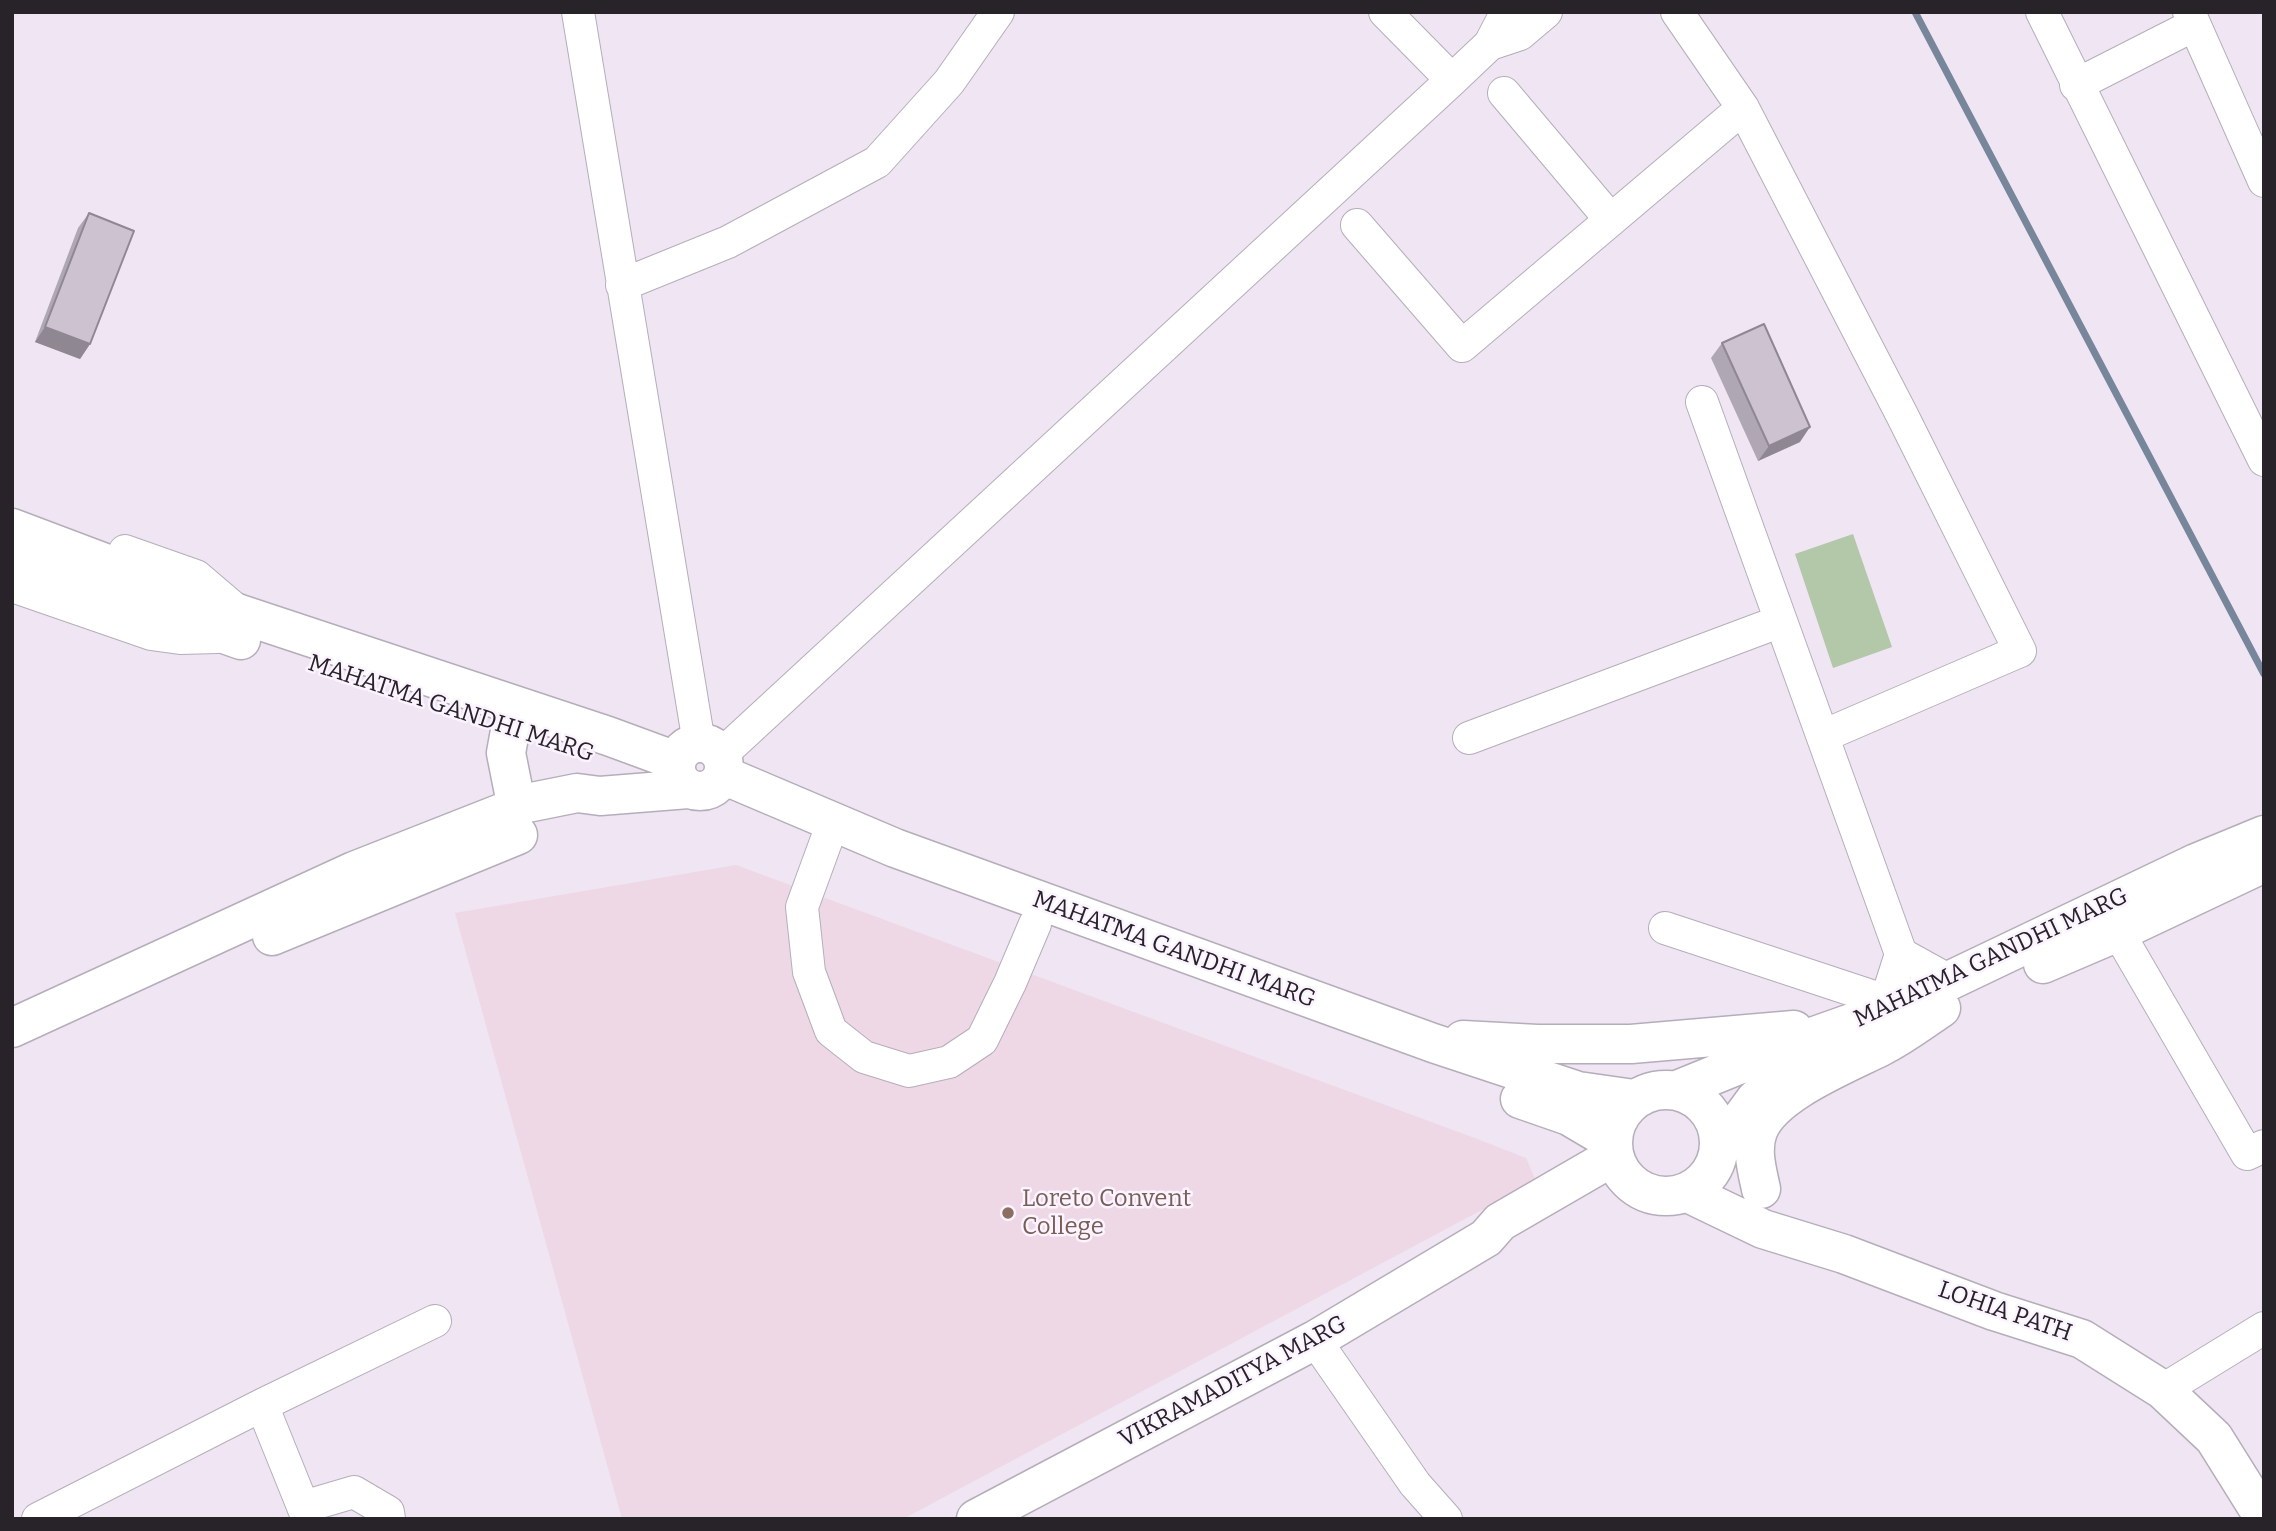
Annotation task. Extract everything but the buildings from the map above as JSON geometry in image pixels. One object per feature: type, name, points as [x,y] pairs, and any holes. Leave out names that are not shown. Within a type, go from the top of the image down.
[{"type":"main road","points":[[12,528],[234,625]]},
{"type":"main road","points":[[12,559],[183,605]]},
{"type":"main road","name":"MAHATMA GANDHI MARG","points":[[234,625],[608,736],[700,769],[895,848],[1433,1043],[1578,1091],[1634,1099]]},
{"type":"main road","name":"MAHATMA GANDHI MARG","points":[[234,625],[510,731],[602,758],[700,769],[828,836],[1035,924],[1444,1074],[1569,1116],[1617,1158]]},
{"type":"main road","points":[[510,731],[506,753],[517,807]]},
{"type":"main road","points":[[12,1054],[72,1013],[354,871],[517,807],[577,793],[600,796],[700,769]]},
{"type":"main road","points":[[12,1028],[72,1013],[183,974],[372,894],[581,813],[600,796]]},
{"type":"main road","name":"MAHATMA GANDHI MARG","points":[[1677,1090],[1887,1006],[1942,996],[2196,863],[2264,835]]},
{"type":"main road","points":[[1718,1152],[1755,1100],[1777,1079],[1942,996],[2118,932],[2264,863]]},
{"type":"main road","points":[[1761,1189],[1754,1155],[1758,1130],[1774,1108],[1796,1091],[1884,1045],[1942,996]]},
{"type":"main road","points":[[1433,1043],[1455,1040],[1537,1044],[1631,1044],[1788,1029],[1823,1033]]},
{"type":"main road","points":[[1658,1090],[1677,1090],[1698,1099],[1711,1113],[1719,1135],[1718,1152],[1710,1175],[1695,1188],[1674,1196],[1654,1196],[1634,1186],[1617,1158],[1614,1130],[1619,1118],[1634,1099],[1658,1090]]},
{"type":"main road","points":[[1718,1152],[1843,1254]]},
{"type":"main road","name":"VIKRAMADITYA MARG","points":[[976,1519],[1315,1340],[1486,1238],[1505,1239],[1617,1158]]},
{"type":"main road","name":"LOHIA PATH","points":[[1686,1192],[1763,1229],[1843,1254],[1994,1311],[2082,1339],[2163,1390],[2214,1438],[2264,1518]]},
{"type":"street","points":[[578,12],[700,769]]},
{"type":"street","points":[[622,285],[728,242],[877,162],[948,82],[998,12]]},
{"type":"street","points":[[1385,12],[1452,80]]},
{"type":"street","points":[[700,769],[1452,80],[1489,44],[1510,12]]},
{"type":"street","points":[[1489,44],[1520,34],[1546,12]]},
{"type":"street","points":[[1677,12],[1743,108],[2021,651],[1823,736]]},
{"type":"street","points":[[2042,12],[2264,460]]},
{"type":"street","points":[[2076,85],[2192,19],[2264,181]]},
{"type":"street","points":[[1504,93],[1611,220]]},
{"type":"street","points":[[1357,225],[1462,346],[1743,108]]},
{"type":"street","points":[[1665,928],[1887,1006],[1901,954],[1702,402]]},
{"type":"street","points":[[12,509],[195,576],[234,625],[180,638],[152,634],[12,586]]},
{"type":"street","points":[[1469,738],[1781,621]]},
{"type":"street","points":[[828,836],[802,907],[808,972],[831,1031],[864,1057],[909,1071],[949,1062],[982,1040],[1035,924]]},
{"type":"street","points":[[2118,932],[2247,1154],[2264,1146]]},
{"type":"street","points":[[1901,954],[1939,975],[1942,996]]},
{"type":"street","points":[[38,1519],[435,1321]]},
{"type":"street","points":[[2163,1390],[2264,1328]]},
{"type":"street","points":[[1315,1340],[1415,1485],[1446,1519]]},
{"type":"street","points":[[262,1405],[305,1513],[354,1492],[388,1512],[390,1519]]},
{"type":"shaded area","name":"Loreto Convent College","points":[[736,865],[1526,1158],[1536,1181],[903,1519],[622,1519],[455,913]]},
{"type":"green space","points":[[1853,534],[1892,647],[1833,668],[1795,554]]},
{"type":"waterway","points":[[1915,12],[2264,674]]},
{"type":"place","name":"Loreto Convent College","points":[[1008,1213]]}]
